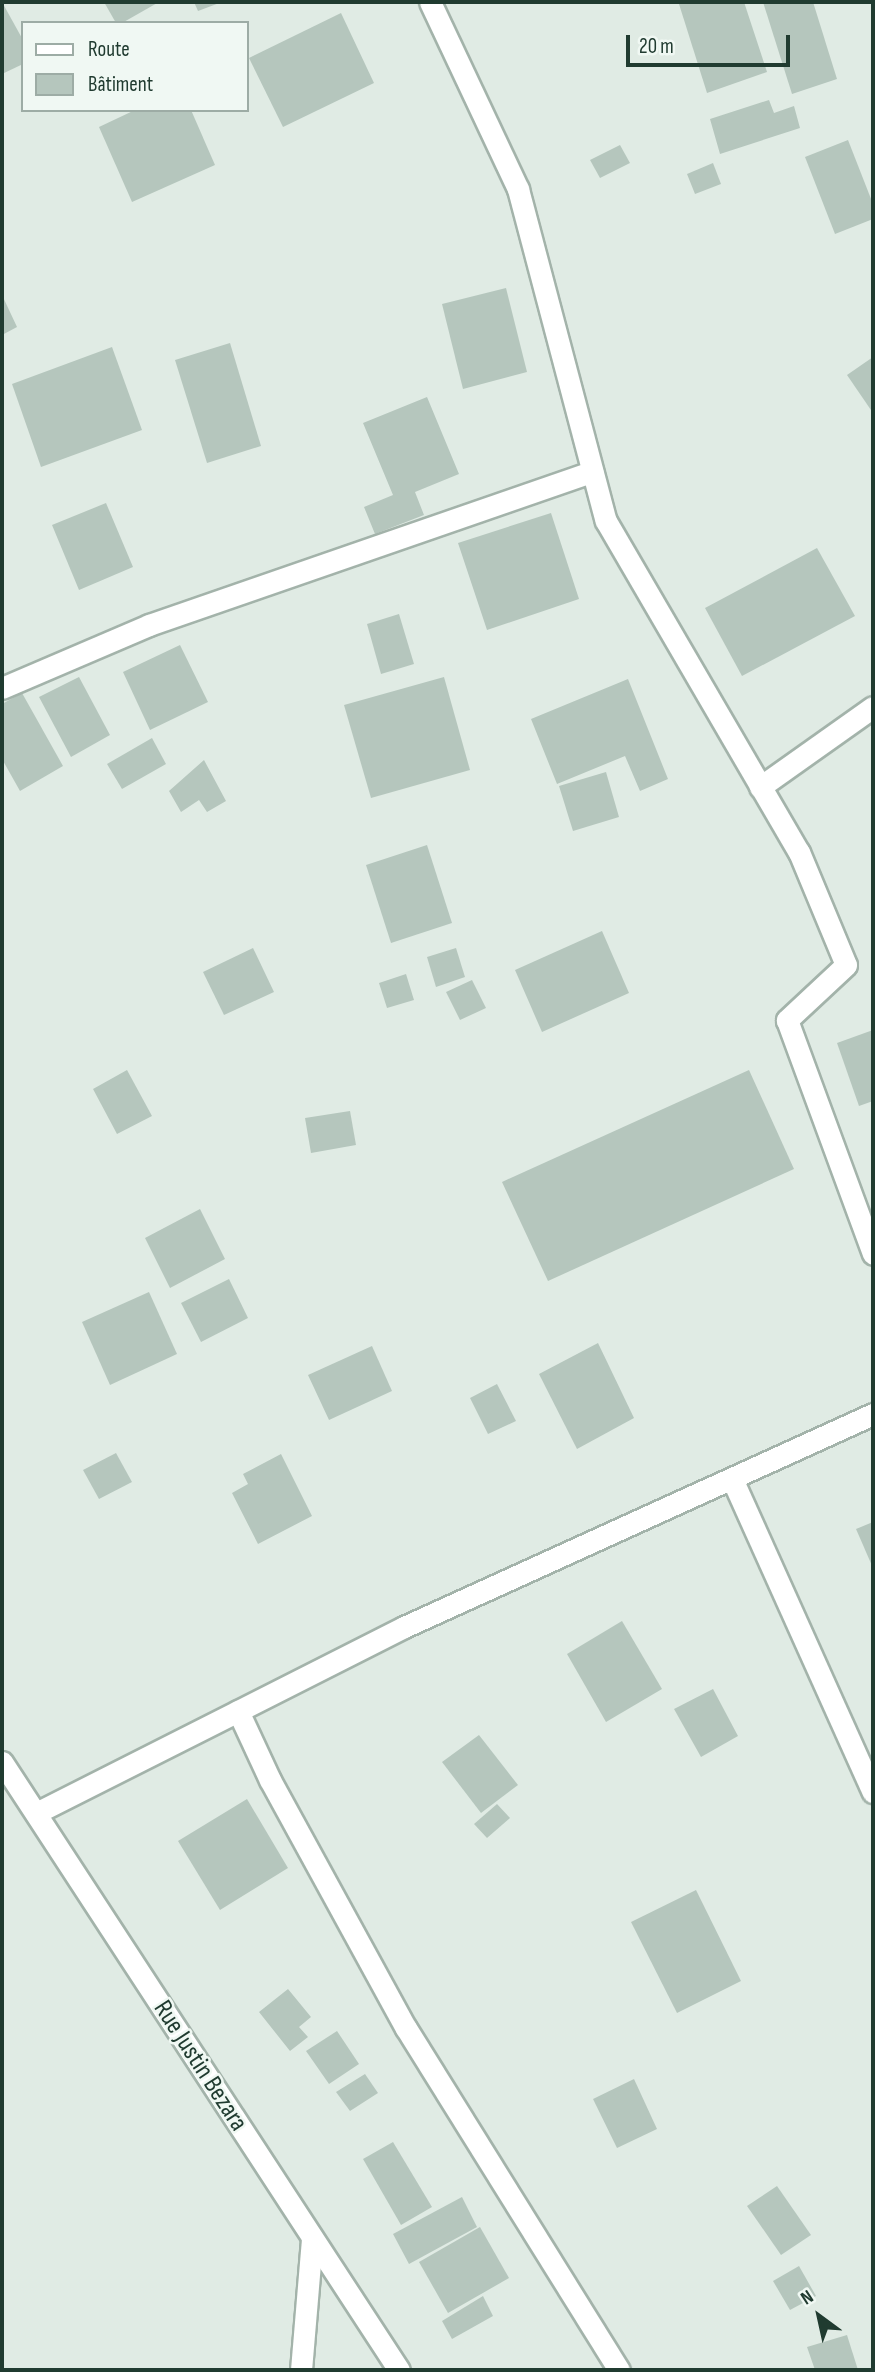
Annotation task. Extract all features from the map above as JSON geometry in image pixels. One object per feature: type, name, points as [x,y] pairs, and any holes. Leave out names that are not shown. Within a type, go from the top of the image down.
[{"type":"street","points":[[430,2],[518,189],[606,521],[799,852],[846,965],[787,1020],[873,1254]]},
{"type":"street","points":[[2,688],[149,625],[592,472]]},
{"type":"street","points":[[760,787],[873,707]]},
{"type":"street","points":[[36,1813],[404,1628],[733,1481],[873,1414]]},
{"type":"street","points":[[733,1481],[873,1792]]},
{"type":"street","points":[[238,1711],[270,1780],[406,2028],[619,2370]]},
{"type":"street","name":"Rue Justin Bezara","points":[[2,1762],[399,2370]]},
{"type":"street","points":[[301,2370],[312,2238]]},
{"type":"building","points":[[2,2],[21,36],[21,65],[2,74]]},
{"type":"building","points":[[104,2],[159,2],[126,21],[115,21]]},
{"type":"building","points":[[194,2],[222,2],[198,11]]},
{"type":"building","points":[[744,2],[767,72],[707,93],[679,4]]},
{"type":"building","points":[[763,2],[813,2],[837,79],[792,94]]},
{"type":"building","points":[[341,13],[374,83],[283,127],[249,58]]},
{"type":"building","points":[[769,100],[774,113],[794,106],[800,128],[720,154],[710,119]]},
{"type":"building","points":[[131,112],[192,112],[215,165],[132,202],[99,127]]},
{"type":"building","points":[[848,140],[873,204],[873,219],[835,234],[805,157]]},
{"type":"building","points":[[620,145],[630,163],[600,178],[590,160]]},
{"type":"building","points":[[713,163],[721,184],[695,194],[687,174]]},
{"type":"building","points":[[506,288],[527,372],[463,389],[442,304]]},
{"type":"building","points":[[2,295],[17,327],[2,335]]},
{"type":"building","points":[[230,343],[261,446],[207,463],[175,360]]},
{"type":"building","points":[[112,347],[142,430],[41,467],[12,384]]},
{"type":"building","points":[[873,357],[873,413],[847,375]]},
{"type":"building","points":[[427,397],[459,474],[415,492],[424,515],[375,534],[364,507],[393,495],[363,423]]},
{"type":"building","points":[[106,503],[133,567],[79,590],[52,525]]},
{"type":"building","points":[[551,513],[579,599],[487,630],[458,543]]},
{"type":"building","points":[[817,548],[855,616],[742,676],[705,608]]},
{"type":"building","points":[[399,614],[414,664],[381,674],[367,624]]},
{"type":"building","points":[[180,645],[208,702],[150,730],[123,672]]},
{"type":"building","points":[[79,677],[110,735],[71,757],[39,697]]},
{"type":"building","points":[[444,677],[470,770],[371,798],[344,705]]},
{"type":"building","points":[[628,679],[668,779],[640,791],[625,756],[557,784],[531,719]]},
{"type":"building","points":[[22,693],[63,766],[20,791],[2,759],[2,704]]},
{"type":"building","points":[[152,738],[166,764],[122,789],[107,764]]},
{"type":"building","points":[[204,760],[226,801],[207,812],[199,800],[181,812],[169,791]]},
{"type":"building","points":[[606,772],[619,817],[573,831],[559,786]]},
{"type":"building","points":[[427,845],[452,923],[391,943],[366,865]]},
{"type":"building","points":[[602,931],[629,993],[542,1032],[515,970]]},
{"type":"building","points":[[253,948],[274,992],[224,1015],[203,972]]},
{"type":"building","points":[[456,948],[465,977],[436,987],[427,957]]},
{"type":"building","points":[[406,974],[414,1000],[387,1008],[379,983]]},
{"type":"building","points":[[472,980],[486,1008],[460,1020],[446,992]]},
{"type":"building","points":[[873,1030],[873,1101],[859,1106],[837,1043]]},
{"type":"building","points":[[127,1070],[152,1116],[117,1134],[93,1089]]},
{"type":"building","points":[[749,1070],[794,1169],[548,1281],[502,1182]]},
{"type":"building","points":[[350,1111],[356,1145],[311,1153],[305,1118]]},
{"type":"building","points":[[200,1209],[225,1259],[170,1288],[145,1238]]},
{"type":"building","points":[[229,1279],[248,1318],[201,1342],[181,1303]]},
{"type":"building","points":[[149,1292],[177,1354],[110,1385],[82,1322]]},
{"type":"building","points":[[598,1343],[634,1418],[577,1449],[539,1374]]},
{"type":"building","points":[[372,1346],[392,1391],[329,1420],[308,1375]]},
{"type":"building","points":[[497,1384],[516,1421],[488,1434],[470,1398]]},
{"type":"building","points":[[116,1453],[132,1482],[99,1499],[83,1470]]},
{"type":"building","points":[[281,1454],[312,1516],[258,1544],[232,1493],[248,1484],[243,1474]]},
{"type":"building","points":[[873,1522],[873,1568],[856,1529]]},
{"type":"building","points":[[622,1621],[662,1689],[606,1722],[567,1654]]},
{"type":"building","points":[[713,1689],[738,1736],[701,1757],[674,1709]]},
{"type":"building","points":[[479,1735],[518,1785],[481,1813],[442,1762]]},
{"type":"building","points":[[247,1799],[288,1868],[220,1910],[178,1841]]},
{"type":"building","points":[[497,1804],[510,1818],[487,1838],[474,1824]]},
{"type":"building","points":[[696,1890],[741,1981],[677,2013],[631,1922]]},
{"type":"building","points":[[288,1989],[311,2017],[299,2027],[308,2037],[290,2051],[259,2012]]},
{"type":"building","points":[[337,2031],[359,2064],[329,2084],[306,2051]]},
{"type":"building","points":[[365,2074],[378,2093],[350,2111],[336,2092]]},
{"type":"building","points":[[634,2079],[657,2129],[617,2148],[593,2099]]},
{"type":"building","points":[[393,2142],[432,2207],[401,2225],[363,2159]]},
{"type":"building","points":[[777,2186],[811,2235],[781,2255],[747,2206]]},
{"type":"building","points":[[462,2197],[477,2227],[409,2264],[393,2234]]},
{"type":"building","points":[[480,2227],[509,2278],[448,2313],[419,2262]]},
{"type":"building","points":[[799,2266],[816,2296],[790,2310],[773,2281]]},
{"type":"building","points":[[483,2296],[493,2316],[452,2339],[442,2321]]},
{"type":"building","points":[[847,2335],[858,2370],[815,2370],[807,2347]]}]
